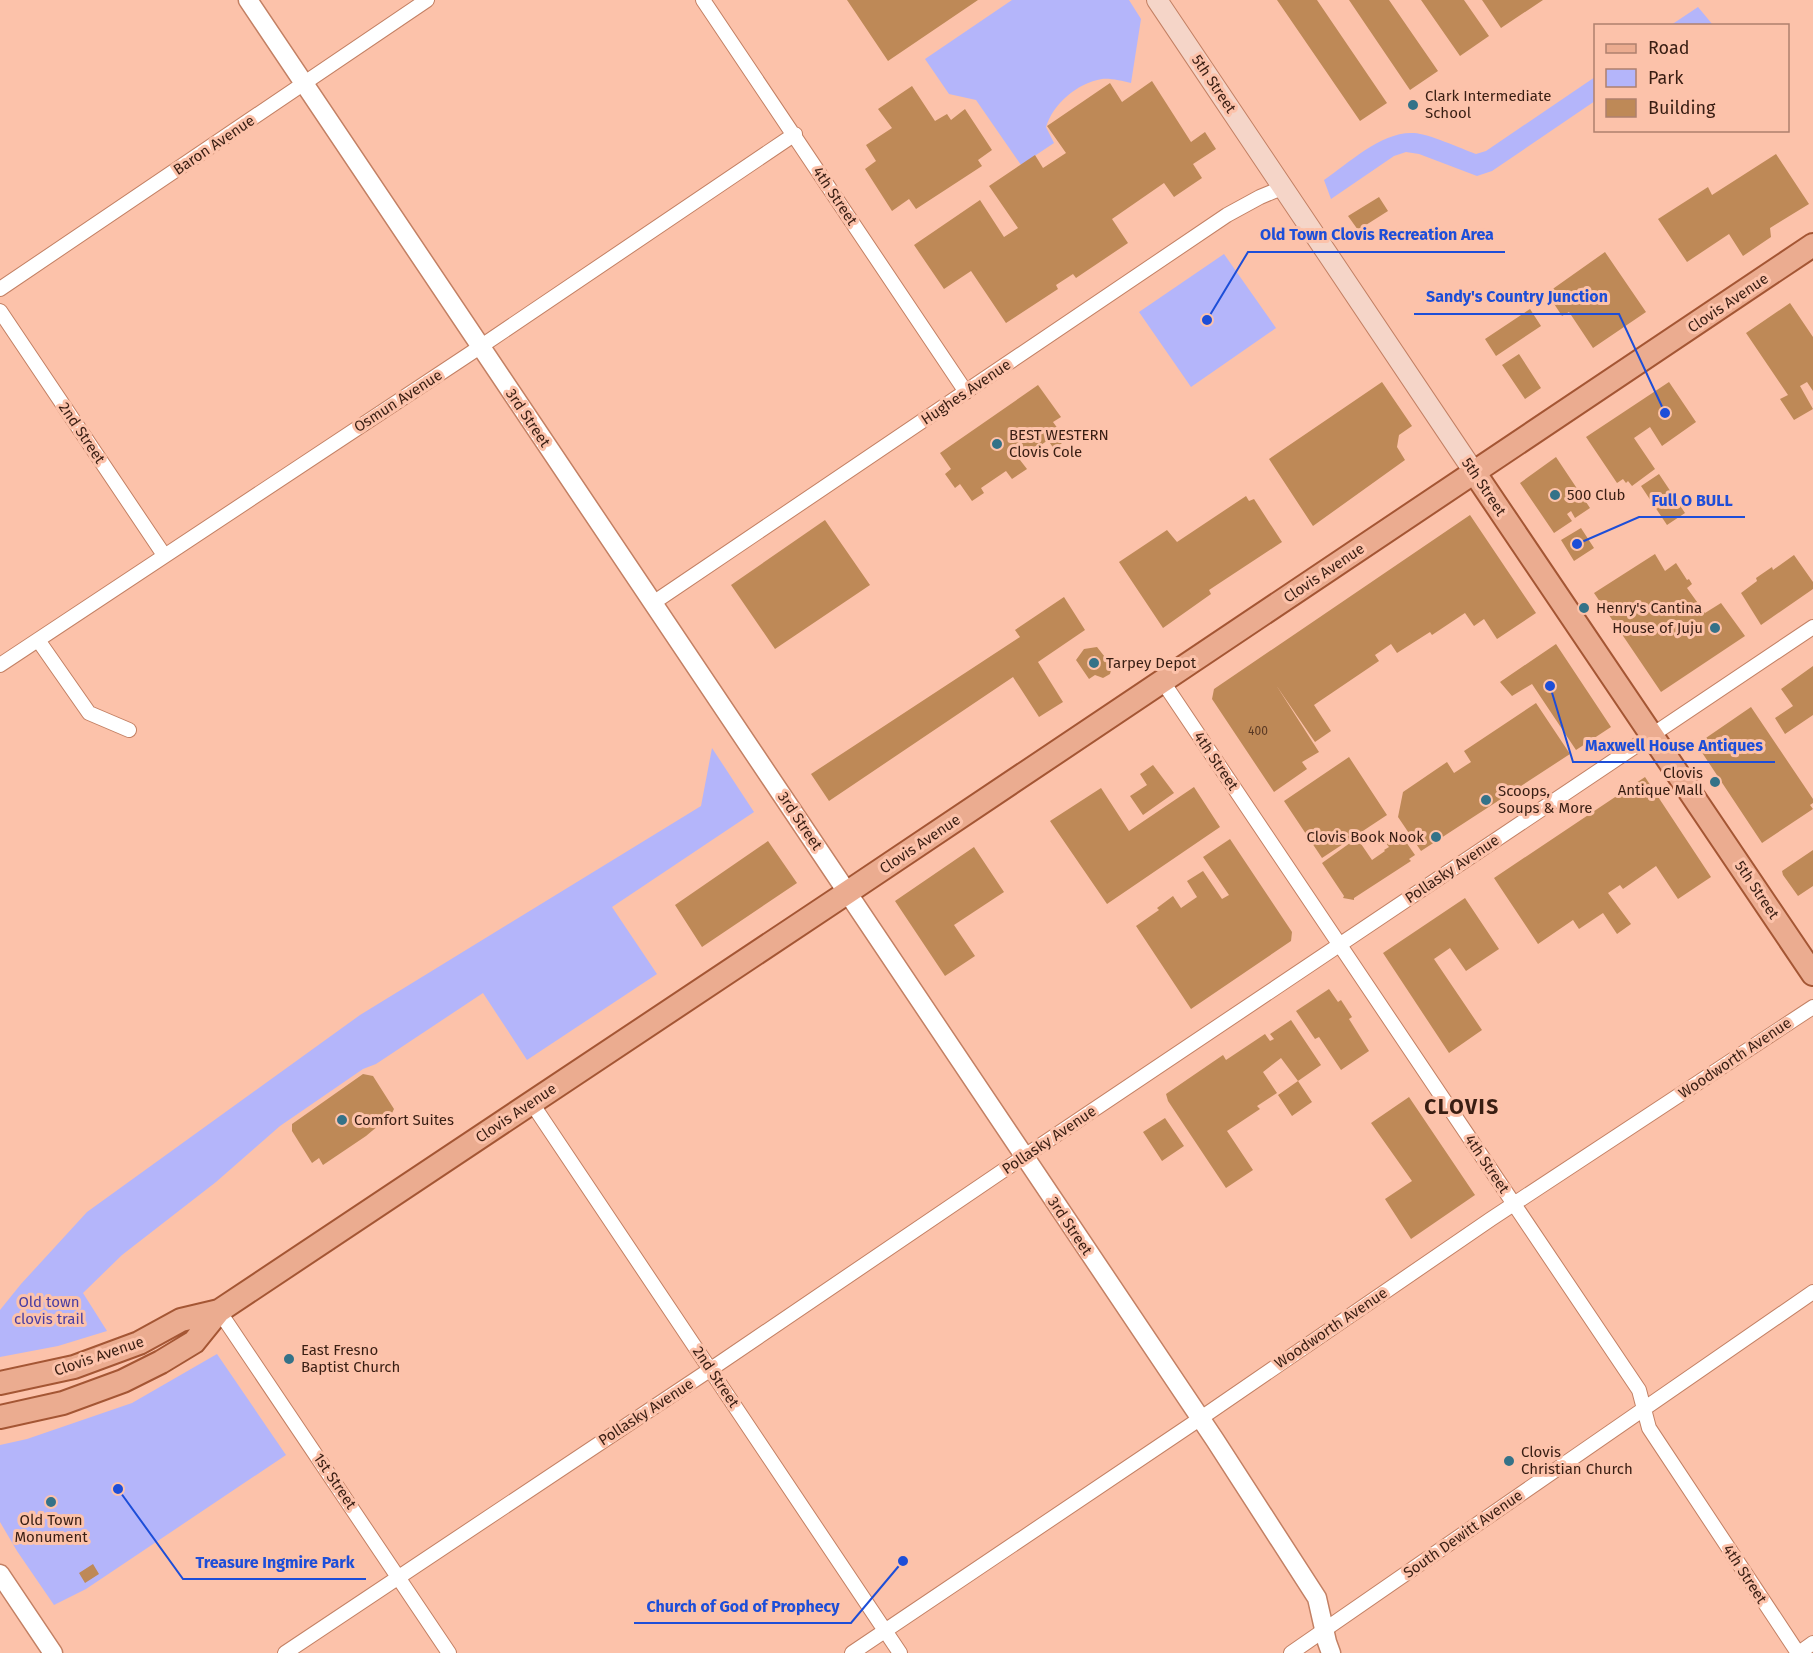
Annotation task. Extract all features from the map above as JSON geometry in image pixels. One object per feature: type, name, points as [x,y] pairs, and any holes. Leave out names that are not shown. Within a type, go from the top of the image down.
[{"type":"main road","name":"5th Street","points":[[1157,0],[1813,974]]},
{"type":"main road","name":"Clovis Avenue","points":[[0,1383],[74,1368],[139,1343],[181,1320],[219,1311],[1163,682],[1813,245]]},
{"type":"main road","points":[[3,1418],[63,1403],[123,1381],[194,1342],[219,1311]]},
{"type":"street","name":"3rd Street","points":[[248,0],[1201,1418],[1317,1599],[1331,1653]]},
{"type":"street","name":"Baron Avenue","points":[[0,289],[427,0]]},
{"type":"street","name":"4th Street","points":[[703,0],[966,392]]},
{"type":"street","name":"Osmun Avenue","points":[[0,665],[480,347],[795,134]]},
{"type":"street","name":"Hughes Avenue","points":[[653,603],[1234,210],[1260,196],[1284,187]]},
{"type":"street","name":"2nd Street","points":[[0,311],[164,555]]},
{"type":"street","name":"Pollasky Avenue","points":[[285,1653],[711,1370],[1813,627]]},
{"type":"street","points":[[38,640],[89,713],[129,730]]},
{"type":"street","name":"4th Street","points":[[1163,682],[1639,1390],[1649,1428],[1798,1653]]},
{"type":"street","name":"Woodworth Avenue","points":[[852,1653],[1514,1205],[1813,1007]]},
{"type":"street","name":"2nd Street","points":[[531,1102],[900,1653]]},
{"type":"street","name":"South Dewitt Avenue","points":[[1291,1653],[1813,1292]]},
{"type":"street","name":"1st Street","points":[[219,1311],[449,1653]]},
{"type":"street","points":[[0,1574],[52,1653]]},
{"type":"street","points":[[1798,1653],[1813,1643]]},
{"type":"green space","points":[[1012,0],[1129,0],[1141,19],[1131,83],[1102,79],[1075,90],[1060,103],[1049,118],[1046,127],[1054,143],[1021,165],[976,100],[949,94],[925,59]]},
{"type":"green space","points":[[1698,7],[1712,24],[1672,24]]},
{"type":"green space","points":[[1594,78],[1594,102],[1492,171],[1477,176],[1419,154],[1406,152],[1394,156],[1331,199],[1324,180],[1366,149],[1390,137],[1402,134],[1420,134],[1476,154],[1486,151]]},
{"type":"green space","points":[[1224,254],[1276,328],[1191,387],[1139,312]]},
{"type":"green space","name":"Old town clovis trail","points":[[712,748],[754,812],[612,907],[657,974],[527,1060],[483,993],[376,1064],[363,1069],[280,1126],[216,1182],[122,1255],[83,1293],[107,1331],[58,1346],[0,1357],[0,1310],[87,1212],[360,1015],[701,806]]},
{"type":"green space","points":[[217,1354],[286,1455],[86,1589],[54,1605],[0,1522],[0,1445],[27,1439],[132,1403]]},
{"type":"building","points":[[847,0],[978,0],[888,61]]},
{"type":"building","points":[[1277,0],[1317,0],[1387,103],[1360,121]]},
{"type":"building","points":[[1349,0],[1389,0],[1438,71],[1410,90]]},
{"type":"building","points":[[1421,0],[1464,0],[1489,36],[1460,56]]},
{"type":"building","points":[[1482,0],[1543,0],[1501,28]]},
{"type":"building","points":[[1152,81],[1191,142],[1205,132],[1216,149],[1193,164],[1202,178],[1174,197],[1164,183],[1112,219],[1128,243],[1076,278],[1073,274],[1056,285],[1058,289],[1006,323],[971,271],[944,289],[914,245],[980,200],[1004,237],[1018,228],[989,186],[1035,155],[1043,168],[1066,153],[1047,126],[1110,83],[1122,102]]},
{"type":"building","points":[[912,86],[935,121],[947,114],[951,120],[965,109],[992,150],[978,160],[982,166],[916,209],[909,199],[892,211],[865,169],[876,161],[866,145],[892,128],[878,109]]},
{"type":"building","points":[[1776,154],[1809,204],[1770,228],[1771,237],[1743,256],[1729,234],[1687,262],[1658,219],[1708,187],[1712,195]]},
{"type":"building","points":[[1379,197],[1388,211],[1358,230],[1348,216]]},
{"type":"building","points":[[1605,252],[1646,312],[1593,348],[1569,312],[1562,316],[1547,293]]},
{"type":"building","points":[[1790,303],[1813,337],[1813,391],[1807,382],[1800,386],[1813,409],[1794,420],[1780,399],[1788,395],[1746,333]]},
{"type":"building","points":[[1530,309],[1541,326],[1496,356],[1485,339]]},
{"type":"building","points":[[1519,354],[1541,388],[1525,399],[1502,365]]},
{"type":"building","points":[[1382,382],[1412,426],[1399,435],[1397,447],[1405,460],[1313,526],[1269,459]]},
{"type":"building","points":[[1669,382],[1696,422],[1662,446],[1650,427],[1634,438],[1655,469],[1632,486],[1623,479],[1617,483],[1586,437]]},
{"type":"building","name":"BEST WESTERN Clovis Cole","points":[[1038,385],[1061,417],[1053,422],[1066,440],[1054,449],[1048,440],[1020,460],[1027,469],[1012,479],[1006,471],[981,488],[984,493],[972,501],[960,484],[955,488],[945,474],[951,469],[940,453]]},
{"type":"building","name":"500 Club","points":[[1556,457],[1590,508],[1575,518],[1571,511],[1567,514],[1572,521],[1554,533],[1520,483]]},
{"type":"building","points":[[1659,474],[1685,513],[1667,525],[1641,486]]},
{"type":"building","points":[[1246,496],[1249,501],[1254,499],[1282,542],[1209,590],[1211,594],[1163,628],[1119,562],[1167,530],[1177,542]]},
{"type":"building","points":[[1470,515],[1536,613],[1497,639],[1484,619],[1474,626],[1465,613],[1432,635],[1430,632],[1397,653],[1391,644],[1375,655],[1379,661],[1314,705],[1331,731],[1315,742],[1276,685],[1319,752],[1302,762],[1307,769],[1274,792],[1212,699],[1214,689]]},
{"type":"building","points":[[825,520],[870,585],[775,649],[731,585]]},
{"type":"building","points":[[1581,528],[1594,548],[1574,561],[1561,540]]},
{"type":"building","points":[[1655,554],[1665,571],[1676,563],[1692,584],[1687,588],[1705,613],[1721,603],[1745,636],[1661,692],[1594,593]]},
{"type":"building","points":[[1794,555],[1813,582],[1813,589],[1761,625],[1741,593],[1757,581],[1756,578],[1772,567],[1773,570]]},
{"type":"building","points":[[1064,597],[1085,630],[1038,662],[1063,702],[1039,717],[1013,677],[829,801],[811,774],[1020,637],[1015,630]]},
{"type":"building","points":[[1556,644],[1611,727],[1576,750],[1532,684],[1512,696],[1500,682]]},
{"type":"building","name":"Tarpey Depot","points":[[1097,647],[1112,666],[1110,674],[1103,678],[1095,675],[1089,679],[1076,660],[1084,649]]},
{"type":"building","points":[[1813,666],[1813,715],[1785,734],[1775,718],[1793,706],[1781,689]]},
{"type":"building","points":[[1536,703],[1570,754],[1421,851],[1398,817],[1403,792],[1447,762],[1454,773],[1471,762],[1464,751]]},
{"type":"building","points":[[1751,707],[1813,799],[1810,805],[1813,809],[1762,843],[1699,748],[1700,742]]},
{"type":"building","points":[[1349,757],[1387,815],[1322,858],[1284,801]]},
{"type":"building","points":[[1153,765],[1174,793],[1143,815],[1130,796],[1147,785],[1140,774]]},
{"type":"building","points":[[1645,777],[1711,877],[1678,899],[1656,866],[1623,889],[1620,885],[1608,893],[1631,924],[1617,934],[1603,913],[1579,929],[1573,920],[1538,944],[1494,878]]},
{"type":"building","points":[[1194,787],[1220,827],[1107,904],[1050,821],[1101,788],[1129,831]]},
{"type":"building","points":[[1394,837],[1398,843],[1404,839],[1415,855],[1409,859],[1411,861],[1354,900],[1343,898],[1344,896],[1322,863],[1357,838],[1372,860],[1389,847],[1385,842]]},
{"type":"building","points":[[1230,839],[1292,932],[1291,941],[1191,1009],[1136,926],[1159,910],[1157,908],[1173,896],[1181,908],[1197,897],[1187,881],[1203,871],[1222,899],[1229,895],[1203,857]]},
{"type":"building","points":[[768,841],[797,883],[702,947],[675,905]]},
{"type":"building","points":[[974,847],[1004,892],[954,925],[975,956],[945,976],[895,901]]},
{"type":"building","points":[[1813,850],[1813,886],[1798,896],[1782,871]]},
{"type":"building","points":[[1465,898],[1499,949],[1466,971],[1450,948],[1434,959],[1482,1030],[1449,1053],[1383,953]]},
{"type":"building","points":[[1329,989],[1338,1002],[1341,1000],[1352,1017],[1349,1019],[1369,1051],[1341,1070],[1319,1037],[1315,1039],[1296,1011]]},
{"type":"building","points":[[1291,1020],[1321,1065],[1298,1081],[1281,1058],[1263,1072],[1277,1093],[1257,1106],[1260,1109],[1227,1131],[1253,1170],[1226,1188],[1168,1101],[1166,1094],[1223,1055],[1226,1060],[1265,1034],[1270,1041],[1274,1039],[1270,1034]]},
{"type":"building","name":"Comfort Suites","points":[[363,1074],[373,1076],[394,1109],[391,1115],[366,1136],[323,1165],[319,1158],[312,1163],[292,1131],[292,1124]]},
{"type":"building","points":[[1298,1081],[1312,1102],[1292,1116],[1278,1095]]},
{"type":"building","points":[[1409,1097],[1475,1195],[1411,1239],[1385,1199],[1412,1181],[1371,1123]]},
{"type":"building","points":[[1165,1118],[1184,1146],[1162,1161],[1143,1132]]},
{"type":"building","points":[[93,1564],[99,1574],[85,1583],[79,1573]]},
{"type":"place","name":"Clark Intermediate School","points":[[1413,105]]},
{"type":"place","name":"Old Town Clovis Recreation Area","points":[[1207,320]]},
{"type":"place","name":"Sandy's Country Junction","points":[[1665,413]]},
{"type":"place","name":"BEST WESTERN Clovis Cole","points":[[997,444]]},
{"type":"place","name":"500 Club","points":[[1555,495]]},
{"type":"place","name":"Full O BULL","points":[[1577,544]]},
{"type":"place","name":"Henry's Cantina","points":[[1584,608]]},
{"type":"place","name":"House of Juju","points":[[1715,628]]},
{"type":"place","name":"Tarpey Depot","points":[[1094,663]]},
{"type":"place","name":"Maxwell House Antiques","points":[[1550,686]]},
{"type":"place","name":"Clovis Antique Mall","points":[[1715,782]]},
{"type":"place","name":"Scoops, Soups & More","points":[[1486,800]]},
{"type":"place","name":"Clovis Book Nook","points":[[1436,837]]},
{"type":"place","name":"Comfort Suites","points":[[342,1120]]},
{"type":"place","name":"East Fresno Baptist Church","points":[[289,1359]]},
{"type":"place","name":"Clovis Christian Church","points":[[1509,1461]]},
{"type":"place","name":"Treasure Ingmire Park","points":[[118,1489]]},
{"type":"place","name":"Old Town Monument","points":[[51,1502]]},
{"type":"place","name":"Church of God of Prophecy","points":[[903,1561]]},
{"type":"district","name":"CLOVIS","points":[[1462,1107]]}]
